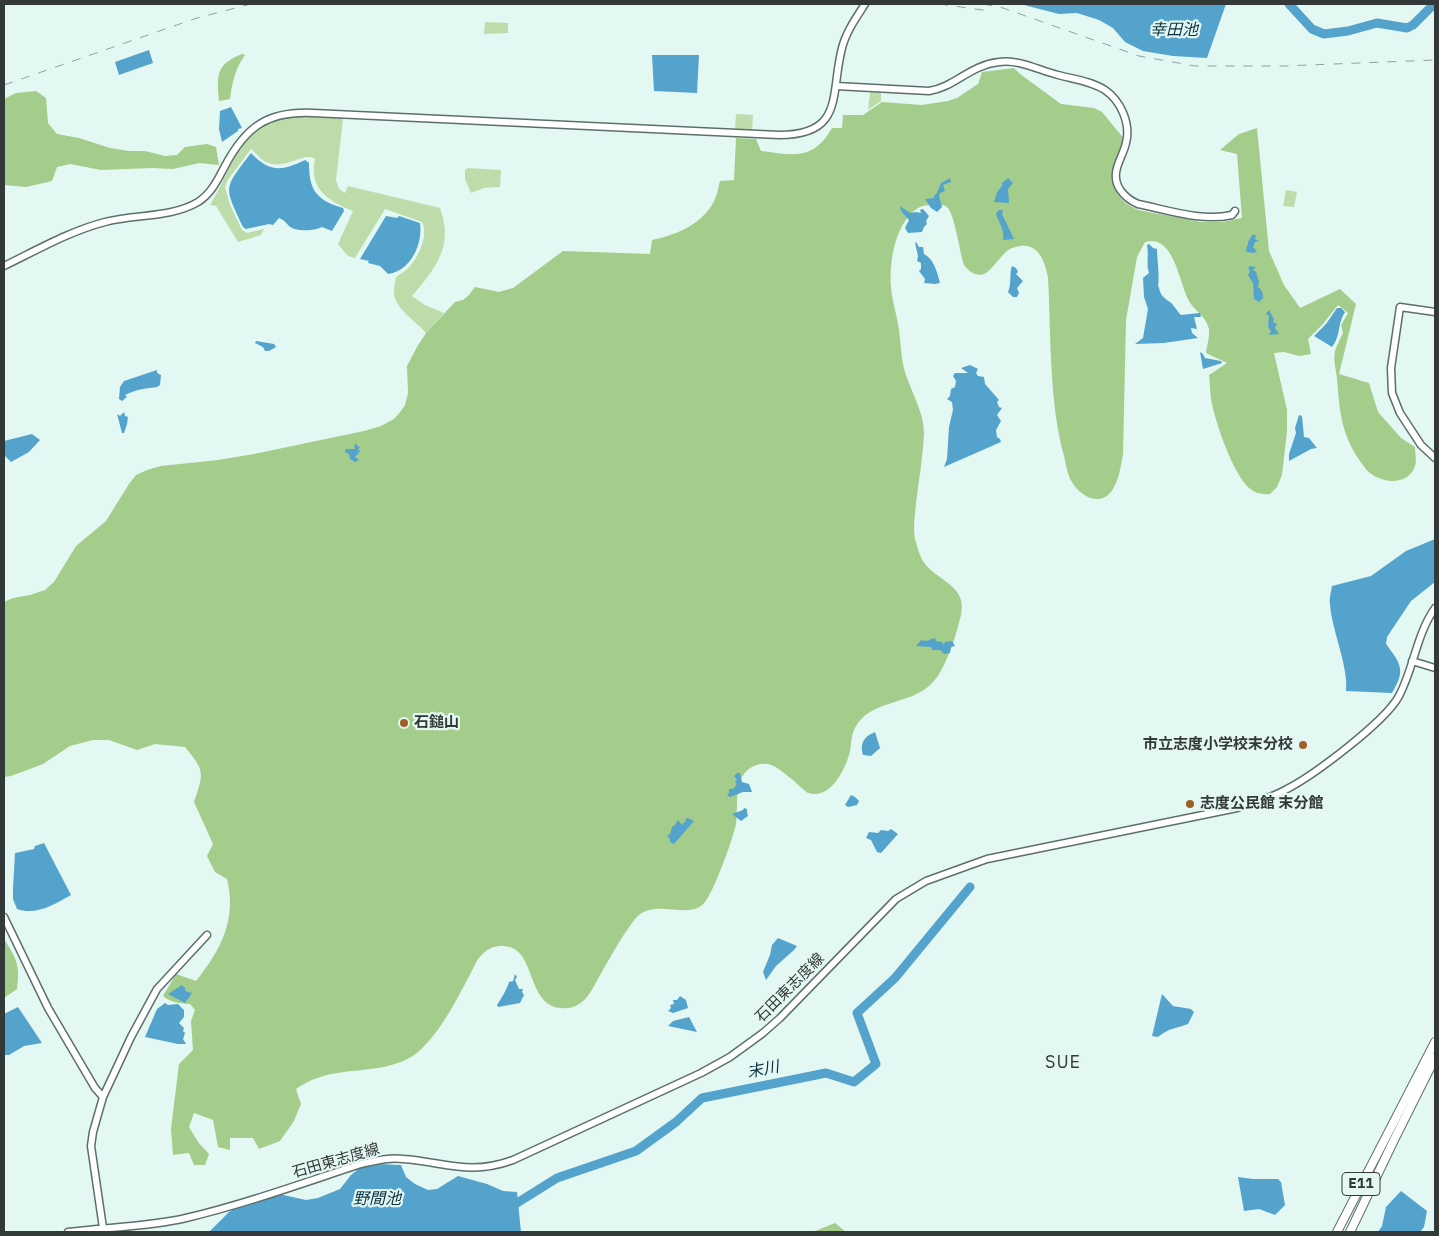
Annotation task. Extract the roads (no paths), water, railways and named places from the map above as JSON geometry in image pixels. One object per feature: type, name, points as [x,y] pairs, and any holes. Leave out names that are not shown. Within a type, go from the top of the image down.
[{"type":"highway","name":"E11","points":[[1336,1232],[1435,1042]]},
{"type":"highway","name":"E11","points":[[1350,1232],[1435,1058]]},
{"type":"street","points":[[4,266],[81,229],[118,219],[180,209],[199,201],[209,193],[216,183],[233,151],[248,131],[271,117],[284,114],[313,113],[792,135],[814,129],[830,113],[834,103],[844,43],[863,6]]},
{"type":"street","points":[[836,86],[929,92],[944,87],[971,70],[988,63],[1000,61],[1027,65],[1093,84],[1114,97],[1125,117],[1128,134],[1116,169],[1116,177],[1122,193],[1129,200],[1138,204],[1196,216],[1226,216],[1232,215],[1235,211]]},
{"type":"street","points":[[1435,312],[1400,307],[1390,377],[1392,393],[1400,413],[1421,445],[1435,458]]},
{"type":"street","name":"石田東志度線","points":[[68,1232],[159,1223],[185,1218],[382,1159],[403,1159],[465,1168],[485,1167],[513,1160],[701,1072],[738,1052],[780,1018],[896,899],[926,881],[987,858],[1237,808],[1286,790],[1323,765],[1374,724],[1398,698],[1421,634],[1435,608]]},
{"type":"street","points":[[1412,661],[1435,668]]},
{"type":"street","points":[[4,917],[48,1008],[103,1097]]},
{"type":"street","points":[[103,1228],[92,1146],[93,1132],[103,1097],[131,1037],[157,989],[207,935]]},
{"type":"water","name":"幸田池","points":[[1020,4],[1226,4],[1207,58],[1173,56],[1143,51],[1125,42],[1113,28],[1099,20],[1077,13],[1059,14]]},
{"type":"water","points":[[149,50],[153,63],[119,75],[115,62]]},
{"type":"water","points":[[652,55],[699,55],[697,93],[654,91]]},
{"type":"water","points":[[231,107],[242,128],[222,142],[219,129],[220,111]]},
{"type":"water","points":[[251,153],[270,167],[283,168],[305,160],[309,163],[309,172],[316,193],[326,201],[343,208],[344,211],[332,231],[322,227],[300,230],[292,228],[279,218],[273,225],[269,224],[246,229],[243,227],[232,203],[229,188],[235,174]]},
{"type":"water","points":[[950,178],[951,182],[943,185],[945,191],[940,193],[939,196],[942,207],[937,212],[931,208],[925,199],[934,198],[941,183]]},
{"type":"water","points":[[1008,178],[1013,183],[1008,189],[1009,203],[994,202],[1002,183]]},
{"type":"water","points":[[900,206],[910,213],[921,213],[920,210],[923,209],[929,216],[922,232],[908,233],[905,228],[909,220],[901,211]]},
{"type":"water","points":[[999,210],[1003,210],[1002,214],[1014,239],[1003,240],[1002,230],[996,214]]},
{"type":"water","points":[[386,216],[397,218],[399,216],[420,223],[420,239],[414,255],[403,268],[388,274],[380,266],[360,259]]},
{"type":"water","points":[[1253,234],[1256,236],[1255,239],[1259,241],[1255,242],[1253,247],[1257,251],[1254,253],[1247,252],[1246,249]]},
{"type":"water","points":[[916,242],[919,247],[923,247],[924,254],[933,262],[940,283],[924,283],[925,279],[919,271],[921,263],[917,261]]},
{"type":"water","points":[[1149,244],[1157,249],[1158,285],[1162,295],[1181,315],[1200,313],[1201,317],[1194,317],[1197,329],[1191,328],[1192,333],[1198,338],[1164,343],[1135,344],[1143,338],[1148,309],[1144,297],[1143,278],[1149,273],[1147,245]]},
{"type":"water","points":[[1012,266],[1016,268],[1018,272],[1016,274],[1023,281],[1017,288],[1019,293],[1017,297],[1013,297],[1008,292]]},
{"type":"water","points":[[1250,266],[1256,267],[1253,270],[1256,272],[1259,282],[1258,287],[1263,296],[1259,302],[1254,299],[1253,283],[1248,275],[1250,271],[1248,268]]},
{"type":"water","points":[[1337,308],[1341,308],[1345,312],[1337,339],[1332,347],[1314,336],[1326,324]]},
{"type":"water","points":[[1269,310],[1274,319],[1273,322],[1277,324],[1275,328],[1279,334],[1269,335],[1271,331],[1268,327],[1269,316],[1266,314]]},
{"type":"water","points":[[256,341],[274,344],[276,347],[265,351],[263,347],[255,343]]},
{"type":"water","points":[[1200,352],[1205,358],[1221,361],[1222,363],[1203,369]]},
{"type":"water","points":[[970,365],[978,369],[976,373],[978,376],[984,377],[985,384],[999,400],[997,402],[999,407],[1002,408],[997,415],[1001,421],[996,430],[997,437],[1001,442],[944,467],[947,459],[949,427],[953,410],[952,402],[947,399],[950,396],[951,389],[955,387],[956,381],[953,376],[955,373],[968,373],[961,368]]},
{"type":"water","points":[[157,370],[157,373],[161,375],[160,385],[125,395],[127,397],[122,401],[119,399],[120,387],[124,381]]},
{"type":"water","points":[[124,412],[125,416],[128,417],[124,433],[122,433],[117,414],[120,416]]},
{"type":"water","points":[[1299,415],[1302,416],[1304,437],[1309,438],[1317,448],[1311,449],[1289,461],[1289,454],[1296,433],[1295,428]]},
{"type":"water","points":[[32,434],[40,440],[29,452],[11,462],[4,455],[4,441]]},
{"type":"water","points":[[356,443],[360,447],[358,449],[360,451],[355,457],[359,460],[355,462],[345,452],[346,449],[355,449]]},
{"type":"water","points":[[1435,539],[1435,582],[1411,601],[1387,637],[1386,644],[1400,667],[1399,678],[1392,693],[1346,691],[1343,660],[1331,615],[1330,598],[1332,586],[1371,576],[1406,551]]},
{"type":"water","points":[[935,638],[936,641],[942,642],[943,645],[945,642],[952,641],[955,646],[951,647],[950,653],[944,654],[940,650],[932,650],[931,647],[916,646],[921,640],[926,641]]},
{"type":"water","points":[[875,732],[880,748],[871,756],[863,755],[862,744],[864,740]]},
{"type":"water","points":[[740,773],[742,782],[749,784],[752,792],[743,792],[730,797],[727,795],[729,789],[733,789],[737,784],[734,776]]},
{"type":"water","points":[[851,795],[859,801],[857,805],[848,807],[845,805]]},
{"type":"water","points":[[744,808],[747,809],[748,816],[741,821],[732,814],[743,810]]},
{"type":"water","points":[[688,818],[694,821],[674,844],[670,842],[667,836],[670,834],[672,827],[678,820],[682,825],[686,822],[685,819]]},
{"type":"water","points":[[891,829],[898,834],[881,853],[877,852],[871,840],[866,838],[869,832],[878,833],[881,830],[888,831]]},
{"type":"water","points":[[44,843],[71,895],[38,910],[24,911],[17,909],[13,899],[15,853],[34,849],[35,846]]},
{"type":"water","points":[[778,938],[797,946],[776,966],[766,980],[763,972],[772,945]]},
{"type":"water","points":[[515,974],[517,977],[515,980],[519,989],[523,989],[524,995],[520,1003],[498,1007],[497,1005],[509,982],[513,981]]},
{"type":"water","points":[[182,985],[185,991],[192,993],[185,1003],[168,994]]},
{"type":"water","points":[[1162,994],[1173,1006],[1191,1009],[1194,1012],[1188,1024],[1170,1030],[1158,1037],[1152,1036]]},
{"type":"water","points":[[680,996],[686,1000],[688,1008],[673,1013],[668,1011],[671,1008],[670,1005],[674,1004],[673,1000],[677,1000]]},
{"type":"water","points":[[165,1003],[168,1005],[178,1004],[184,1010],[184,1017],[179,1023],[184,1028],[183,1039],[186,1044],[145,1037],[157,1009]]},
{"type":"water","points":[[18,1007],[42,1043],[24,1046],[9,1055],[4,1055],[4,1014]]},
{"type":"water","points":[[689,1017],[697,1032],[668,1026],[673,1021]]},
{"type":"water","name":"野間池","points":[[377,1164],[401,1165],[406,1177],[428,1190],[437,1189],[458,1176],[487,1184],[503,1191],[517,1192],[521,1232],[209,1232],[229,1212],[243,1204],[279,1194],[306,1200],[318,1198],[340,1189],[351,1175],[361,1167]]},
{"type":"water","points":[[1238,1177],[1278,1179],[1281,1182],[1285,1205],[1275,1215],[1259,1209],[1244,1211]]},
{"type":"water","points":[[1401,1191],[1427,1211],[1424,1227],[1420,1232],[1378,1232],[1382,1226],[1386,1207]]},
{"type":"waterway","points":[[1289,4],[1312,29],[1324,34],[1348,31],[1377,23],[1407,28],[1413,25],[1434,4]]},
{"type":"waterway","name":"末川","points":[[509,1208],[557,1178],[636,1151],[676,1122],[702,1098],[826,1073],[854,1082],[876,1064],[857,1013],[895,978],[970,887]]},
{"type":"railway","points":[[4,85],[197,18],[251,4]]},
{"type":"railway","points":[[939,4],[990,11]]},
{"type":"railway","points":[[983,4],[1003,8],[1139,56],[1195,66],[1284,66],[1435,60]]},
{"type":"place","name":"石鎚山","points":[[404,723]]},
{"type":"place","name":"市立志度小学校末分校","points":[[1303,745]]},
{"type":"place","name":"志度公民館 末分館","points":[[1190,804]]},
{"type":"district","name":"SUE","points":[[1063,1063]]}]
